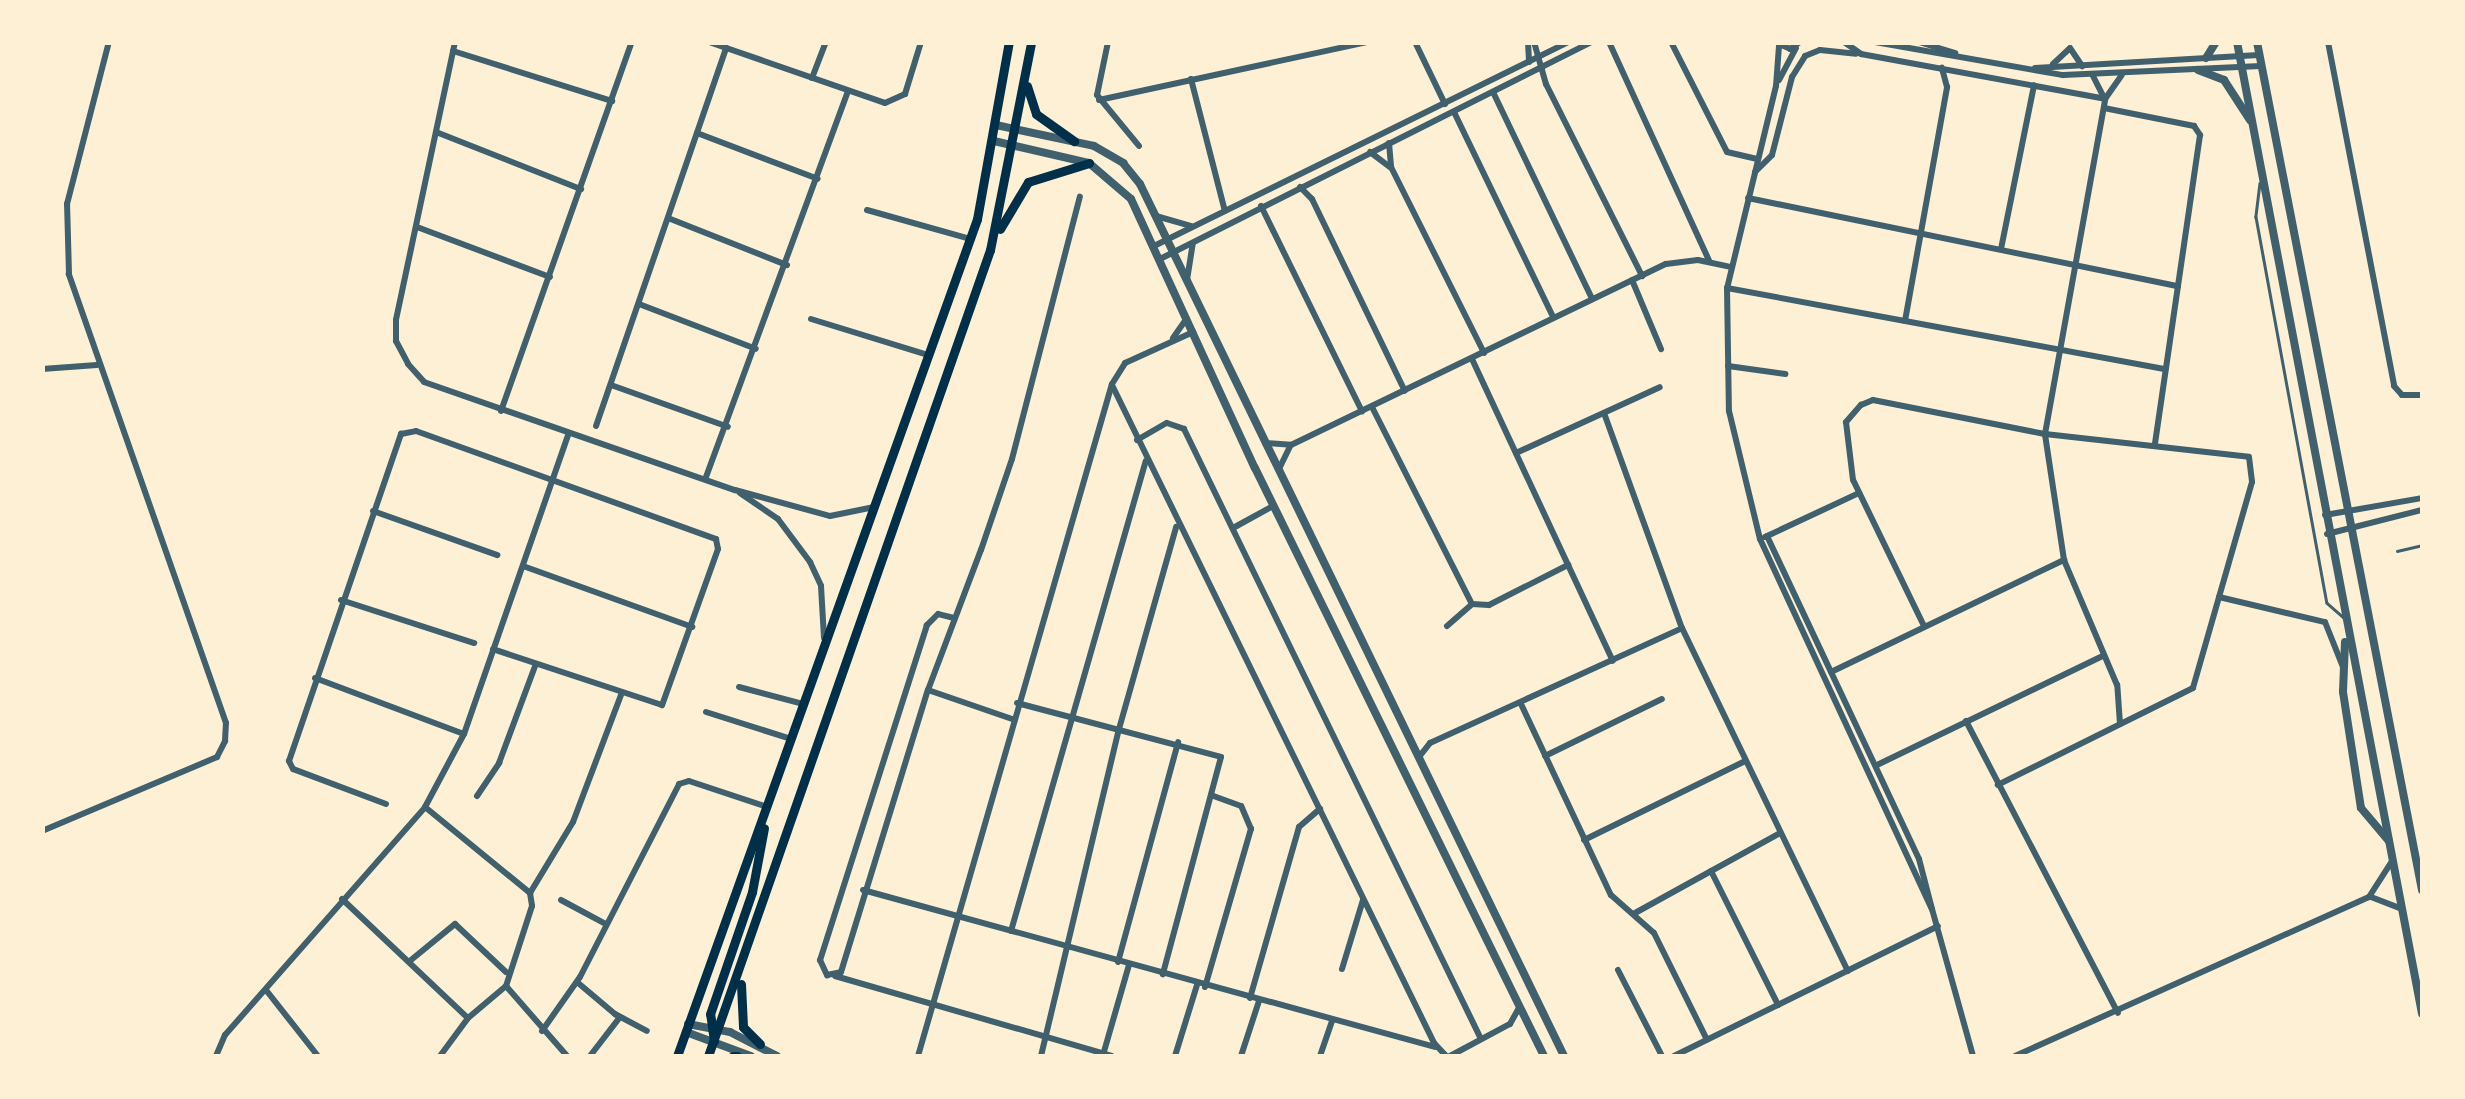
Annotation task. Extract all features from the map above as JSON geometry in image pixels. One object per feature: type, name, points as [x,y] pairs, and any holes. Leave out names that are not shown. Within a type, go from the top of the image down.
[{"type":"main road","points":[[677,1056],[970,238],[994,140],[1008,42]]},
{"type":"main road","points":[[714,1027],[742,973],[990,250],[1018,130],[1031,42]]},
{"type":"main road","points":[[1025,78],[1036,114],[1074,141]]},
{"type":"main road","points":[[990,250],[1028,182],[1088,163]]},
{"type":"main road","points":[[708,1056],[752,892],[766,812]]},
{"type":"main road","points":[[742,973],[740,1016],[760,1044]]},
{"type":"street","points":[[42,831],[217,757],[225,741],[226,723],[69,274],[66,221],[109,42]]},
{"type":"street","points":[[501,411],[632,42]]},
{"type":"street","points":[[709,42],[848,92],[896,102],[905,94],[921,42]]},
{"type":"street","points":[[812,78],[826,42]]},
{"type":"street","points":[[1108,42],[1096,83],[1099,100],[1139,146]]},
{"type":"street","points":[[1099,100],[1367,42]]},
{"type":"street","points":[[1415,42],[1445,104]]},
{"type":"street","points":[[1529,62],[1531,42]]},
{"type":"street","points":[[1531,42],[1545,66],[1546,84],[1642,276]]},
{"type":"street","points":[[1156,245],[1568,42]]},
{"type":"street","points":[[1162,258],[1592,42]]},
{"type":"street","points":[[1609,42],[1710,261]]},
{"type":"street","points":[[1671,42],[1727,152],[1757,158]]},
{"type":"street","points":[[1844,42],[1861,54]]},
{"type":"street","points":[[1875,42],[2070,75],[2261,66]]},
{"type":"street","points":[[1919,42],[1956,54]]},
{"type":"street","points":[[2206,58],[2216,42]]},
{"type":"street","points":[[2236,42],[2327,534],[2422,1014]]},
{"type":"street","points":[[2257,42],[2422,890]]},
{"type":"street","points":[[2328,42],[2394,386],[2402,396],[2422,395]]},
{"type":"street","points":[[1776,86],[1799,44],[1779,44],[1776,86],[1730,267],[1729,411],[1764,538],[1876,764],[1927,881],[1932,909]]},
{"type":"street","points":[[2050,65],[2071,45],[2082,66]]},
{"type":"street","points":[[612,101],[454,47],[396,341],[424,382],[568,436],[830,516],[874,507]]},
{"type":"street","points":[[596,426],[726,48]]},
{"type":"street","points":[[1754,172],[1772,155],[1792,77],[1805,56],[1820,50],[1861,54],[2105,99]]},
{"type":"street","points":[[2034,68],[2259,54]]},
{"type":"street","points":[[1905,320],[1947,88],[1942,68]]},
{"type":"street","points":[[2198,70],[2224,80],[2252,124]]},
{"type":"street","points":[[1947,88],[1962,72]]},
{"type":"street","points":[[1530,74],[1546,84]]},
{"type":"street","points":[[2120,726],[2120,696],[2064,560],[2045,434],[2105,99],[2122,74]]},
{"type":"street","points":[[2050,88],[2070,75]]},
{"type":"street","points":[[2094,76],[2105,99]]},
{"type":"street","points":[[1191,79],[1225,212]]},
{"type":"street","points":[[2002,250],[2034,84]]},
{"type":"street","points":[[706,477],[728,427],[848,92]]},
{"type":"street","points":[[1493,92],[1592,299]]},
{"type":"street","points":[[2104,108],[2194,126],[2200,135],[2155,445]]},
{"type":"street","points":[[1454,112],[1553,317]]},
{"type":"street","points":[[996,126],[1074,141],[1122,163],[1153,212],[1564,1056]]},
{"type":"street","points":[[436,132],[580,189]]},
{"type":"street","points":[[697,133],[818,179]]},
{"type":"street","points":[[994,140],[1088,163],[1121,186],[1156,245],[1274,506],[1544,1056]]},
{"type":"street","points":[[1389,143],[1391,168],[1484,352]]},
{"type":"street","points":[[1370,152],[1391,168]]},
{"type":"street","points":[[1299,187],[1312,199],[1404,391]]},
{"type":"street","points":[[835,976],[928,690],[1012,459],[1080,197]]},
{"type":"street","points":[[1748,198],[2178,286]]},
{"type":"street","points":[[1261,206],[1362,412]]},
{"type":"street","points":[[867,210],[970,238]]},
{"type":"street","points":[[1153,212],[1174,226],[1192,226]]},
{"type":"street","points":[[668,218],[787,265]]},
{"type":"street","points":[[417,227],[550,277]]},
{"type":"street","points":[[1190,291],[1192,244]]},
{"type":"street","points":[[1265,442],[1290,445],[1676,262],[1710,261],[1730,267]]},
{"type":"street","points":[[1632,280],[1661,349]]},
{"type":"street","points":[[1727,288],[2166,369]]},
{"type":"street","points":[[639,304],[756,349]]},
{"type":"street","points":[[918,1056],[1012,719],[1112,384],[1126,363],[1193,332],[1202,316]]},
{"type":"street","points":[[1172,340],[1187,318]]},
{"type":"street","points":[[811,319],[929,355]]},
{"type":"street","points":[[1472,359],[1613,661]]},
{"type":"street","points":[[42,368],[98,366]]},
{"type":"street","points":[[1728,366],[1785,374]]},
{"type":"street","points":[[1112,384],[1177,526],[1436,1047]]},
{"type":"street","points":[[611,385],[728,427]]},
{"type":"street","points":[[1516,454],[1660,387]]},
{"type":"street","points":[[1924,626],[1859,493],[1846,422],[1873,400],[2045,434],[2249,456],[2252,482],[2193,688],[1998,785]]},
{"type":"street","points":[[1372,407],[1472,604]]},
{"type":"street","points":[[1604,413],[1682,628],[1848,971]]},
{"type":"street","points":[[1137,440],[1167,423],[1182,426],[1481,1038]]},
{"type":"street","points":[[386,804],[294,769],[290,748],[394,448],[408,430],[716,539],[666,702],[656,706],[493,649]]},
{"type":"street","points":[[216,1056],[225,1035],[425,807],[464,734],[568,436]]},
{"type":"street","points":[[1278,470],[1290,445]]},
{"type":"street","points":[[1011,931],[1069,717],[1147,460]]},
{"type":"street","points":[[735,490],[778,519],[810,562],[821,586],[824,648]]},
{"type":"street","points":[[1764,538],[1859,493]]},
{"type":"street","points":[[2324,516],[2422,498]]},
{"type":"street","points":[[1233,528],[1274,506]]},
{"type":"street","points":[[2327,534],[2422,510]]},
{"type":"street","points":[[373,511],[498,556]]},
{"type":"street","points":[[1041,1056],[1120,729],[1177,526]]},
{"type":"street","points":[[1829,673],[2064,560]]},
{"type":"street","points":[[1447,626],[1472,604],[1490,605],[1568,565]]},
{"type":"street","points":[[523,566],[692,626]]},
{"type":"street","points":[[2219,596],[2325,622],[2343,667],[2362,808],[2388,842]]},
{"type":"street","points":[[341,600],[474,642]]},
{"type":"street","points":[[954,618],[938,614],[927,625],[820,960],[821,970],[932,1007],[1106,1056],[1129,965]]},
{"type":"street","points":[[1419,756],[1430,742],[1682,628]]},
{"type":"street","points":[[2343,667],[2347,633]]},
{"type":"street","points":[[1876,764],[2102,656]]},
{"type":"street","points":[[477,796],[499,763],[536,666]]},
{"type":"street","points":[[1829,673],[1932,909],[1973,1056]]},
{"type":"street","points":[[315,678],[464,734]]},
{"type":"street","points":[[739,686],[804,705]]},
{"type":"street","points":[[928,690],[1012,719]]},
{"type":"street","points":[[566,1056],[506,986],[506,972],[532,906],[530,893],[579,809],[621,694]]},
{"type":"street","points":[[1545,756],[1662,699]]},
{"type":"street","points":[[1017,703],[1178,742],[1221,757],[1163,974]]},
{"type":"street","points":[[1521,704],[1611,895],[1654,933],[1707,1040]]},
{"type":"street","points":[[706,712],[792,739]]},
{"type":"street","points":[[1966,721],[2118,1013]]},
{"type":"street","points":[[1118,962],[1178,742]]},
{"type":"street","points":[[1584,840],[1746,761]]},
{"type":"street","points":[[542,1031],[577,982],[678,784],[689,781],[766,812]]},
{"type":"street","points":[[1175,1056],[1251,829],[1241,806],[1213,796]]},
{"type":"street","points":[[425,807],[530,893]]},
{"type":"street","points":[[1250,998],[1299,827],[1320,810]]},
{"type":"street","points":[[1635,913],[1780,832]]},
{"type":"street","points":[[2015,1056],[2369,897],[2392,861]]},
{"type":"street","points":[[1711,870],[1778,1005]]},
{"type":"street","points":[[863,890],[1201,986],[1436,1047],[1449,1056],[1504,1028],[1529,1027]]},
{"type":"street","points":[[2369,897],[2402,909]]},
{"type":"street","points":[[342,899],[411,960],[468,1018]]},
{"type":"street","points":[[1342,970],[1363,899]]},
{"type":"street","points":[[561,900],[606,924]]},
{"type":"street","points":[[411,960],[455,924],[506,972]]},
{"type":"street","points":[[1674,1056],[1692,1052],[1707,1040],[1938,926]]},
{"type":"street","points":[[1618,970],[1662,1056]]},
{"type":"street","points":[[577,982],[620,1017],[648,1031]]},
{"type":"street","points":[[440,1056],[468,1018],[506,986]]},
{"type":"street","points":[[266,990],[318,1056]]},
{"type":"street","points":[[1241,1056],[1260,1001]]},
{"type":"street","points":[[1504,1028],[1520,1007]]},
{"type":"street","points":[[590,1056],[620,1017]]},
{"type":"street","points":[[1320,1056],[1332,1021]]},
{"type":"street","points":[[687,1028],[714,1027],[760,1044],[777,1056]]},
{"type":"street","points":[[687,1028],[751,1056]]},
{"type":"lane","points":[[2263,177],[2256,216],[2327,603],[2344,618]]},
{"type":"lane","points":[[2397,552],[2422,546]]}]
